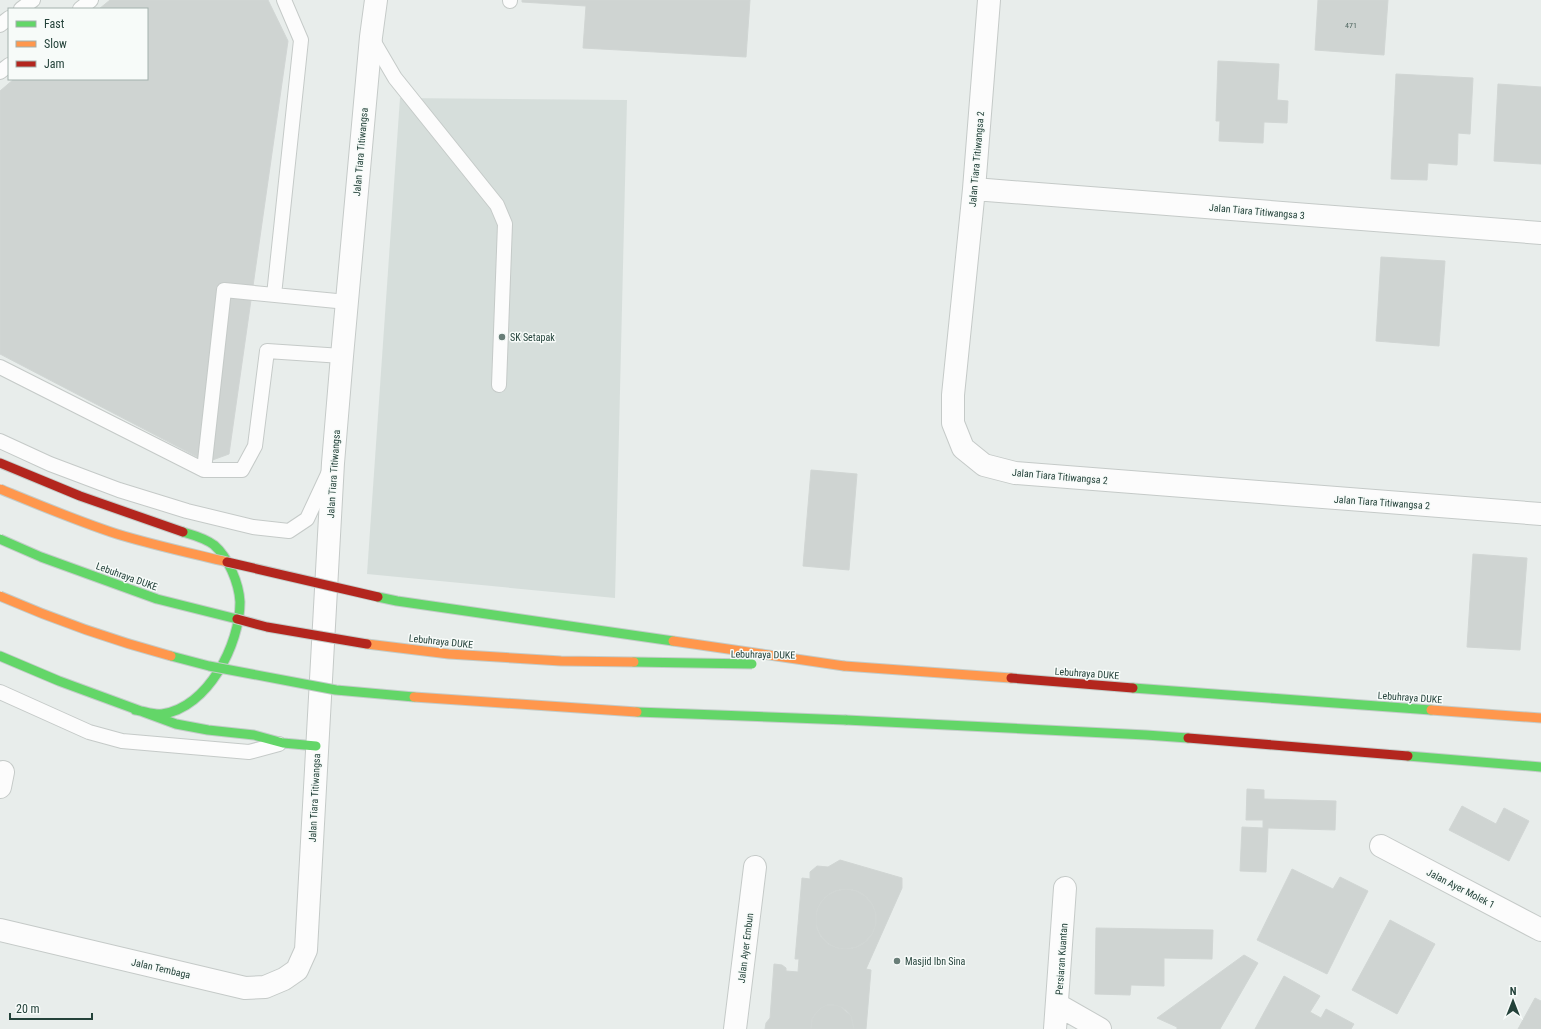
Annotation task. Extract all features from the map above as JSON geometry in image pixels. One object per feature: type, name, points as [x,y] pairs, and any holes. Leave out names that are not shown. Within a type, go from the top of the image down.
[{"type":"highway","points":[[0,464],[90,501],[195,536],[213,545],[230,565],[237,585],[240,604],[238,624],[225,660],[209,686],[184,706],[161,714],[135,710]]},
{"type":"highway","points":[[0,489],[66,516],[171,549],[397,601],[844,666]]},
{"type":"highway","name":"Lebuhraya DUKE","points":[[0,539],[40,557],[157,599],[267,627],[345,641],[448,654],[554,661],[758,664]]},
{"type":"highway","points":[[0,596],[34,611],[121,642],[208,666],[336,690],[480,702],[641,712],[846,720],[1146,735],[1541,767]]},
{"type":"highway","points":[[0,656],[59,681],[176,724],[208,730],[254,735],[283,744],[316,746]]},
{"type":"highway","name":"Lebuhraya DUKE","points":[[774,665],[844,666],[1541,718]]},
{"type":"street","name":"Jalan Tiara Titiwangsa","points":[[306,950],[316,746],[333,463],[346,302],[371,37],[376,0]]},
{"type":"street","name":"Jalan Tiara Titiwangsa 2","points":[[989,0],[974,189],[953,395],[954,423],[964,448],[984,465],[1015,474],[1541,514]]},
{"type":"street","name":"Jalan Tiara Titiwangsa 3","points":[[974,189],[1541,233]]},
{"type":"street","name":"Jalan Ayer Molek 1","points":[[1381,846],[1541,930]]},
{"type":"street","name":"Jalan Ayer Embun","points":[[735,1029],[755,867]]},
{"type":"street","name":"Persiaran Kuantan","points":[[1055,1029],[1066,888]]},
{"type":"street","name":"Jalan Tembaga","points":[[0,930],[245,988],[265,987],[284,979],[297,970],[306,950]]},
{"type":"street","points":[[1058,1005],[1100,1029]]},
{"type":"lane","points":[[23,8],[33,0]]},
{"type":"lane","points":[[81,8],[91,0]]},
{"type":"lane","points":[[274,295],[301,40],[284,0]]},
{"type":"lane","points":[[0,25],[8,19]]},
{"type":"lane","points":[[371,37],[395,78],[497,205],[505,224],[499,385]]},
{"type":"lane","points":[[0,72],[8,66]]},
{"type":"lane","points":[[204,470],[224,290],[346,302]]},
{"type":"lane","points":[[0,367],[204,470],[242,470],[254,446],[267,351],[342,356]]},
{"type":"lane","points":[[0,441],[50,464],[119,490],[187,511],[253,527],[289,532],[307,519],[333,463]]},
{"type":"lane","points":[[0,692],[89,732],[122,741],[249,752],[283,744]]},
{"type":"shaded area","name":"SK Setapak","points":[[400,98],[627,100],[615,598],[367,574]]},
{"type":"building","points":[[110,0],[268,0],[288,41],[229,454],[207,462],[0,354],[0,91],[13,80],[148,80],[148,8],[100,8]]},
{"type":"building","points":[[522,0],[750,0],[746,57],[583,48],[586,6],[522,2]]},
{"type":"building","points":[[1318,0],[1388,0],[1384,55],[1315,50]]},
{"type":"building","points":[[1218,61],[1279,64],[1277,100],[1288,101],[1287,123],[1264,122],[1263,143],[1219,141],[1220,121],[1216,121]]},
{"type":"building","points":[[1396,74],[1473,78],[1470,134],[1458,133],[1457,165],[1428,163],[1427,180],[1391,179]]},
{"type":"building","points":[[1498,84],[1541,87],[1541,164],[1494,161]]},
{"type":"building","points":[[1381,257],[1445,261],[1439,346],[1376,341]]},
{"type":"building","points":[[811,470],[857,474],[849,570],[803,566]]},
{"type":"building","points":[[1473,554],[1527,558],[1520,650],[1467,647]]},
{"type":"building","points":[[1247,789],[1264,790],[1264,799],[1336,801],[1335,830],[1268,828],[1266,872],[1240,871],[1242,827],[1263,828],[1263,820],[1246,820]]},
{"type":"building","points":[[1462,806],[1496,824],[1504,808],[1529,821],[1509,861],[1449,830]]},
{"type":"building","points":[[840,860],[902,878],[902,888],[866,969],[871,970],[866,1029],[854,1029],[851,1016],[841,1007],[827,1005],[821,1008],[812,1019],[811,1029],[765,1029],[766,1023],[770,1018],[774,964],[782,965],[786,968],[786,971],[798,972],[799,959],[795,959],[802,878],[810,879],[810,872],[817,866],[828,867]],"holes":[[[846,889],[856,891],[865,896],[872,904],[876,914],[876,924],[872,934],[865,942],[856,947],[846,949],[837,948],[828,944],[821,937],[817,929],[817,910],[821,902],[828,895],[836,891]]]},
{"type":"building","points":[[1292,869],[1333,889],[1340,877],[1368,891],[1327,974],[1257,940]]},
{"type":"building","points":[[846,889],[863,894],[871,902],[876,919],[871,936],[863,944],[846,949],[829,944],[821,936],[816,919],[821,902],[829,894]]},
{"type":"building","points":[[1390,920],[1435,944],[1397,1014],[1352,990]]},
{"type":"building","points":[[1096,928],[1213,930],[1212,959],[1164,958],[1164,986],[1131,985],[1130,995],[1095,994]]},
{"type":"building","points":[[1244,955],[1258,963],[1220,1029],[1177,1029],[1177,1027],[1157,1018]]},
{"type":"building","points":[[1284,976],[1320,996],[1310,1012],[1321,1018],[1326,1009],[1354,1024],[1351,1029],[1255,1029]]},
{"type":"building","points":[[1535,998],[1541,1001],[1541,1029],[1518,1029]]},
{"type":"building","points":[[827,1005],[841,1007],[847,1011],[851,1016],[854,1029],[811,1029],[812,1019],[816,1013]]},
{"type":"traffic: fast","points":[[135,710],[162,714],[179,709],[194,700],[207,687],[218,672],[227,654],[239,619],[239,595],[232,571],[224,556],[214,545],[203,539],[183,532]]},
{"type":"traffic: fast","points":[[0,539],[41,557],[157,599],[237,619]]},
{"type":"traffic: fast","points":[[378,597],[673,641]]},
{"type":"traffic: fast","points":[[0,656],[59,681],[176,724],[208,730],[254,735],[283,743],[316,746]]},
{"type":"traffic: fast","points":[[171,656],[209,666],[336,690],[414,697]]},
{"type":"traffic: fast","points":[[634,662],[752,664]]},
{"type":"traffic: fast","points":[[1133,688],[1431,710]]},
{"type":"traffic: fast","points":[[637,712],[846,720]]},
{"type":"traffic: fast","points":[[846,720],[1188,738]]},
{"type":"traffic: fast","points":[[1408,756],[1541,767]]},
{"type":"traffic: slow","points":[[0,489],[117,534],[227,562]]},
{"type":"traffic: slow","points":[[0,596],[84,629],[171,656]]},
{"type":"traffic: slow","points":[[673,641],[844,666]]},
{"type":"traffic: slow","points":[[367,644],[449,654],[561,661],[634,662]]},
{"type":"traffic: slow","points":[[844,666],[1011,678]]},
{"type":"traffic: slow","points":[[414,697],[637,712]]},
{"type":"traffic: slow","points":[[1431,710],[1541,718]]},
{"type":"traffic: jam","points":[[0,463],[80,496],[183,532]]},
{"type":"traffic: jam","points":[[227,562],[378,597]]},
{"type":"traffic: jam","points":[[237,619],[267,627],[367,644]]},
{"type":"traffic: jam","points":[[1011,678],[1133,688]]},
{"type":"traffic: jam","points":[[1188,738],[1408,756]]},
{"type":"place","name":"SK Setapak","points":[[502,337]]},
{"type":"place","name":"Masjid Ibn Sina","points":[[897,961]]}]
